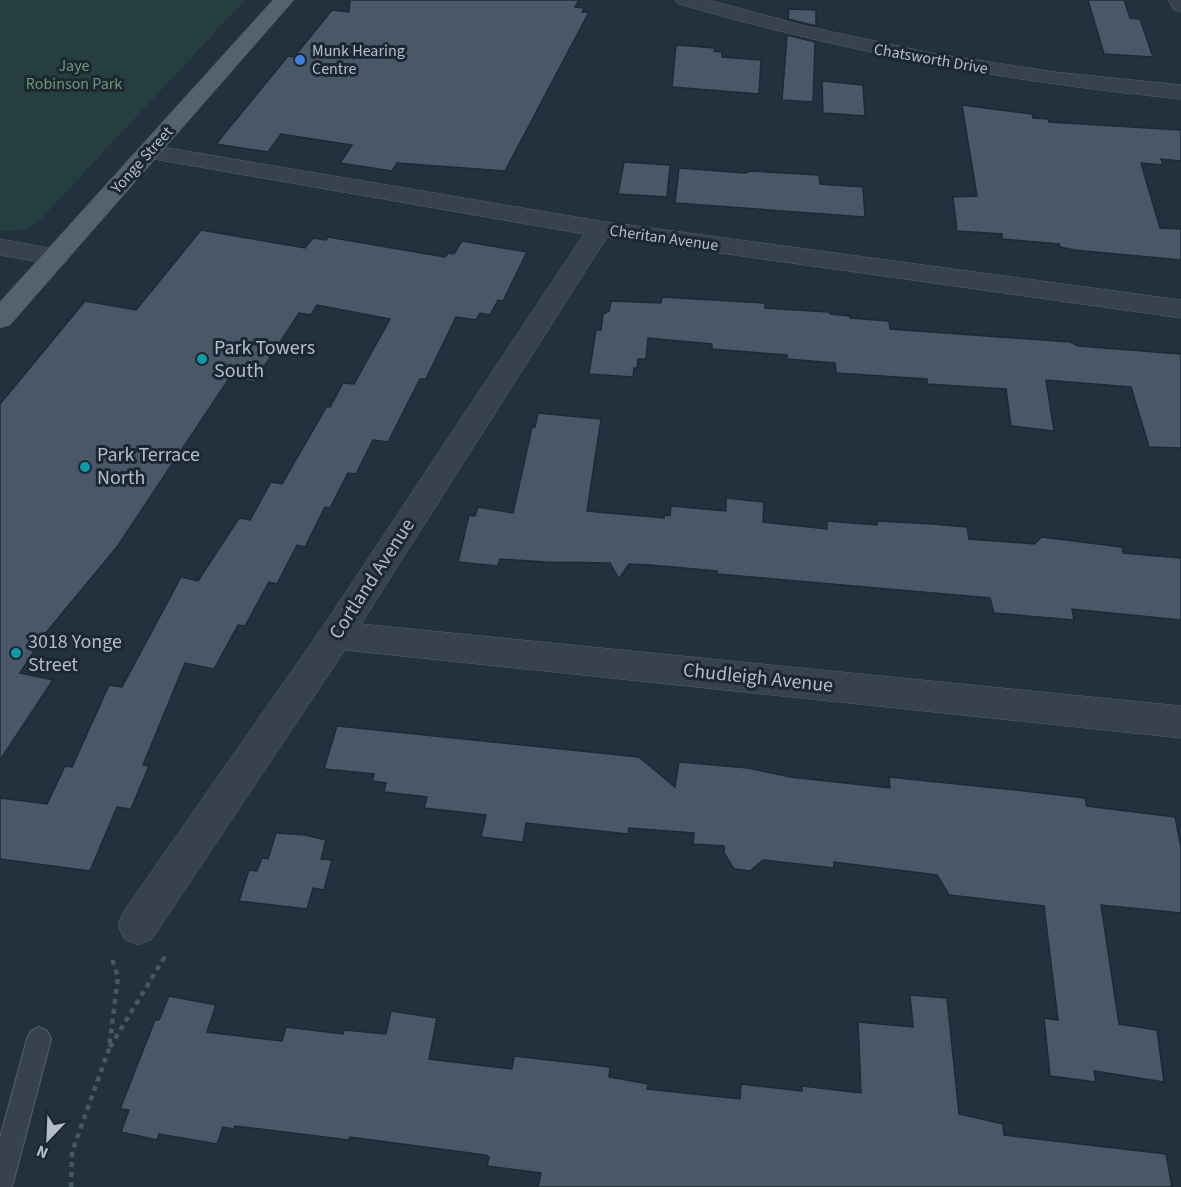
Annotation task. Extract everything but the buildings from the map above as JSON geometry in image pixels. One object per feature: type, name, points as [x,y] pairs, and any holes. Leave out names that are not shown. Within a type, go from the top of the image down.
[{"type":"main road","name":"Yonge Street","points":[[0,319],[284,0]]},
{"type":"street","name":"Chatsworth Drive","points":[[686,0],[821,38],[953,65],[1086,84],[1181,92]]},
{"type":"street","points":[[1179,0],[1181,6]]},
{"type":"street","name":"Cheritan Avenue","points":[[150,152],[600,229],[1181,309]]},
{"type":"street","name":"Cortland Avenue","points":[[138,925],[336,635],[600,229]]},
{"type":"street","points":[[0,247],[56,257]]},
{"type":"street","name":"Chudleigh Avenue","points":[[336,635],[1181,722]]},
{"type":"lane","points":[[0,1183],[39,1039]]},
{"type":"path","points":[[108,945],[118,977],[109,1049]]},
{"type":"path","points":[[71,1187],[72,1152],[109,1049],[164,958]]},
{"type":"green space","name":"Jaye Robinson Park","points":[[0,0],[245,0],[40,220],[26,229],[0,231]]},
{"type":"place","name":"Munk Hearing Centre","points":[[300,60]]},
{"type":"place","name":"Park Towers South","points":[[202,359]]},
{"type":"place","name":"Park Terrace North","points":[[85,467]]},
{"type":"place","name":"3018 Yonge Street","points":[[16,653]]}]
